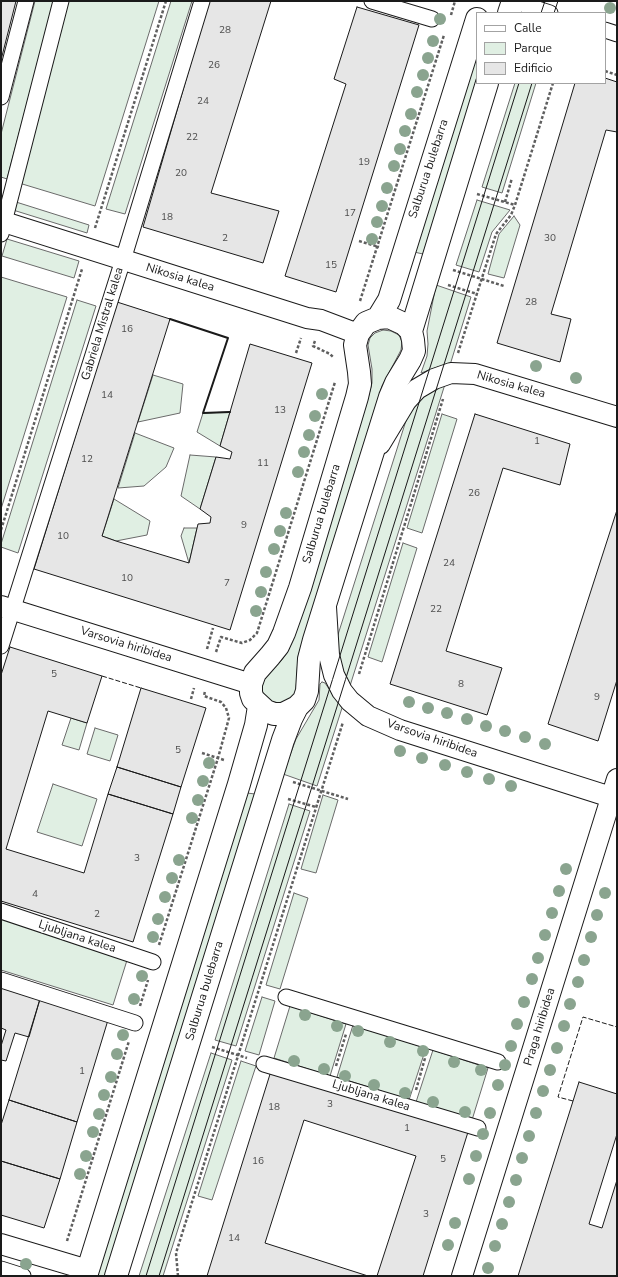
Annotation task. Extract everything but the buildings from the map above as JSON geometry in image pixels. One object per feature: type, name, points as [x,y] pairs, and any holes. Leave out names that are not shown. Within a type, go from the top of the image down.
[{"type":"main road","points":[[479,12],[483,1]]},
{"type":"main road","points":[[509,12],[513,1]]},
{"type":"main road","name":"Salburua bulebarra","points":[[251,684],[255,673],[278,646],[302,581],[358,397],[360,384],[355,345],[358,334],[366,323],[378,318],[389,300],[476,22]]},
{"type":"main road","name":"Salburua bulebarra","points":[[116,1276],[281,747],[292,719],[298,707],[304,700],[307,691],[309,659],[371,458],[396,383],[414,351],[411,331],[487,84]]},
{"type":"main road","points":[[378,318],[389,317],[397,320],[411,331]]},
{"type":"main road","points":[[251,684],[253,699],[266,711],[274,714],[283,714],[298,707]]},
{"type":"main road","points":[[87,1273],[241,778],[256,725],[259,706]]},
{"type":"street","points":[[1,97],[26,1]]},
{"type":"street","points":[[2,226],[61,1]]},
{"type":"street","name":"Gabriela Mistral kalea","points":[[1,646],[7,608],[123,260],[202,1]]},
{"type":"street","points":[[372,1],[432,19]]},
{"type":"street","points":[[513,1],[547,12]]},
{"type":"street","points":[[606,30],[617,34]]},
{"type":"street","name":"Nikosia kalea","points":[[2,226],[123,260],[307,318],[321,320],[358,334]]},
{"type":"street","name":"Nikosia kalea","points":[[371,458],[406,401],[417,389],[434,379],[451,373],[475,374],[617,417]]},
{"type":"street","name":"Varsovia hiribidea","points":[[326,603],[329,655],[334,676],[350,702],[368,716],[400,730],[615,792]]},
{"type":"street","name":"Varsovia hiribidea","points":[[7,608],[251,684]]},
{"type":"street","name":"Praga hiribidea","points":[[462,1276],[615,792]]},
{"type":"street","name":"Ljubljana kalea","points":[[1,911],[153,962]]},
{"type":"street","points":[[1,980],[135,1023]]},
{"type":"street","points":[[286,997],[498,1062]]},
{"type":"street","name":"Ljubljana kalea","points":[[264,1064],[478,1128]]},
{"type":"street","points":[[1,1244],[61,1262],[87,1273]]},
{"type":"street","points":[[1,1269],[23,1276]]},
{"type":"path","points":[[450,16],[455,1]]},
{"type":"path","points":[[356,304],[360,300],[446,31]]},
{"type":"path","points":[[606,71],[617,75]]},
{"type":"path","points":[[505,202],[512,178]]},
{"type":"path","points":[[474,193],[515,205]]},
{"type":"path","points":[[321,320],[313,346],[330,354],[337,361]]},
{"type":"path","points":[[61,1262],[153,962],[228,727],[229,718],[226,708],[221,702],[204,696],[221,637],[242,643],[250,640],[257,633],[337,378]]},
{"type":"path","points":[[330,1084],[351,1017]]},
{"type":"path","points":[[411,1108],[430,1042]]},
{"type":"path","points":[[207,1045],[264,1064]]},
{"type":"green space","points":[[35,1],[54,1],[7,179],[1,177],[1,134]]},
{"type":"green space","points":[[66,1],[159,1],[95,206],[19,183]]},
{"type":"green space","points":[[171,1],[192,1],[125,214],[106,209]]},
{"type":"green space","points":[[476,55],[476,84],[423,254],[414,252]]},
{"type":"green space","points":[[515,84],[536,84],[502,193],[482,187]]},
{"type":"green space","points":[[477,200],[510,210],[492,232],[479,272],[456,265]]},
{"type":"green space","points":[[16,202],[89,225],[87,233],[13,210]]},
{"type":"green space","points":[[514,216],[520,225],[504,278],[488,274],[499,234]]},
{"type":"green space","points":[[7,239],[79,261],[74,278],[2,256]]},
{"type":"green space","points":[[1,277],[67,297],[1,509]]},
{"type":"green space","points":[[436,285],[471,297],[450,365],[438,367],[421,373],[427,356],[427,331]]},
{"type":"green space","points":[[77,300],[96,306],[18,553],[1,547],[1,544]]},
{"type":"green space","points":[[383,330],[391,331],[399,335],[402,342],[401,350],[382,386],[306,630],[298,657],[296,692],[291,699],[282,703],[273,702],[266,698],[262,691],[263,681],[288,651],[300,620],[372,383],[372,369],[368,345],[370,338],[375,333]]},
{"type":"green space","points":[[153,375],[183,384],[180,413],[138,422]]},
{"type":"green space","points":[[446,381],[349,689],[335,644],[410,408],[415,398]]},
{"type":"green space","points":[[230,412],[220,446],[197,432],[203,413]]},
{"type":"green space","points":[[442,414],[457,419],[422,533],[407,528]]},
{"type":"green space","points":[[135,433],[174,448],[166,467],[144,486],[118,488]]},
{"type":"green space","points":[[190,455],[216,457],[200,509],[181,496]]},
{"type":"green space","points":[[114,499],[150,521],[147,535],[116,541],[102,536]]},
{"type":"green space","points":[[184,528],[197,528],[189,563],[181,536]]},
{"type":"green space","points":[[403,543],[417,548],[382,662],[368,657]]},
{"type":"green space","points":[[322,682],[325,683],[342,708],[317,786],[283,774],[296,739],[319,700],[320,684]]},
{"type":"green space","points":[[71,718],[87,723],[79,750],[62,745]]},
{"type":"green space","points":[[95,728],[118,735],[110,761],[87,754]]},
{"type":"green space","points":[[53,784],[97,799],[82,846],[37,832]]},
{"type":"green space","points":[[247,793],[255,794],[105,1276],[96,1276]]},
{"type":"green space","points":[[323,795],[338,800],[316,873],[301,869]]},
{"type":"green space","points":[[289,804],[310,811],[236,1046],[215,1040]]},
{"type":"green space","points":[[294,893],[308,898],[280,989],[266,985]]},
{"type":"green space","points":[[1,918],[128,957],[113,1005],[1,970]]},
{"type":"green space","points":[[262,997],[275,1001],[259,1055],[245,1051]]},
{"type":"green space","points":[[290,1006],[346,1024],[330,1076],[274,1058]]},
{"type":"green space","points":[[353,1025],[426,1048],[409,1100],[337,1077]]},
{"type":"green space","points":[[433,1050],[488,1068],[472,1120],[416,1102]]},
{"type":"green space","points":[[211,1053],[232,1060],[163,1276],[139,1276]]},
{"type":"green space","points":[[241,1061],[256,1066],[212,1200],[198,1196]]},
{"type":"tram line","points":[[541,12],[545,1]]},
{"type":"tram line","points":[[554,12],[558,1]]},
{"type":"tram line","points":[[146,1276],[519,84]]},
{"type":"tram line","points":[[159,1276],[532,84]]},
{"type":"fence","points":[[102,676],[141,688]]},
{"type":"fence","points":[[573,1101],[558,1097],[583,1017],[617,1027]]},
{"type":"wall","points":[[170,319],[228,338],[203,413],[230,412]]}]
